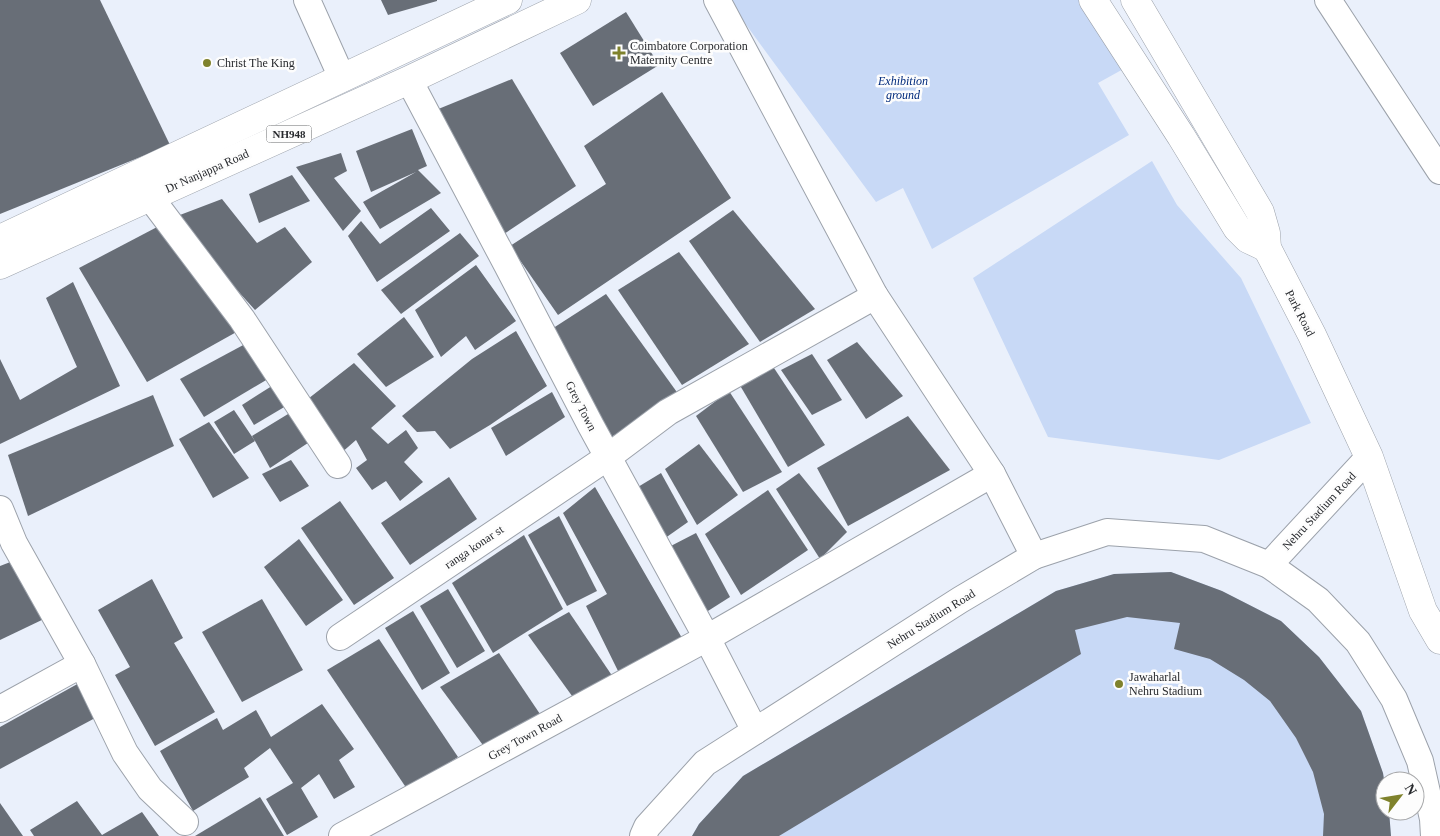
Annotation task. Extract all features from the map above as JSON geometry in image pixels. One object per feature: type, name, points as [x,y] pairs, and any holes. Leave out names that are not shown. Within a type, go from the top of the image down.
[{"type":"main road","name":"Dr Nanjappa Road","points":[[0,265],[409,80],[577,0]]},
{"type":"main road","points":[[1093,0],[1237,228],[1248,239],[1266,248]]},
{"type":"main road","name":"Park Road","points":[[1135,0],[1260,212],[1266,233],[1266,248],[1312,335],[1369,457],[1423,611],[1440,640]]},
{"type":"main road","name":"Dr Nanjappa Road","points":[[0,239],[500,2]]},
{"type":"street","points":[[306,0],[342,78]]},
{"type":"street","points":[[717,0],[875,296],[992,474],[1034,556]]},
{"type":"street","points":[[1328,0],[1440,171]]},
{"type":"street","name":"Grey Town","points":[[409,80],[755,731]]},
{"type":"street","points":[[150,197],[242,320],[338,465]]},
{"type":"street","name":"ranga konar st","points":[[340,637],[608,457],[668,412],[875,296]]},
{"type":"street","name":"Nehru Stadium Road","points":[[1269,565],[1369,457]]},
{"type":"street","name":"Grey Town Road","points":[[342,836],[707,638],[992,474]]},
{"type":"street","points":[[2,521],[82,664],[125,752],[150,789],[186,822]]},
{"type":"street","name":"Nehru Stadium Road","points":[[644,836],[647,827],[704,763],[960,600],[1034,556],[1107,532],[1204,540],[1269,565],[1318,600],[1358,642],[1394,699],[1420,761],[1433,819],[1434,836]]},
{"type":"street","points":[[0,709],[82,664]]},
{"type":"green space","name":"Exhibition ground","points":[[728,0],[1085,0],[1127,67],[1098,83],[1129,135],[932,249],[903,188],[876,202]]},
{"type":"green space","points":[[1152,161],[1177,205],[1241,278],[1311,423],[1219,460],[1048,437],[973,278]]},
{"type":"green space","name":"Jawaharlal Nehru Stadium","points":[[1171,572],[1222,591],[1281,621],[1319,657],[1361,711],[1382,771],[1375,771],[1375,821],[1390,821],[1391,836],[692,836],[699,824],[743,776],[1056,591],[1114,574]]},
{"type":"building","points":[[0,0],[100,0],[170,145],[0,214]]},
{"type":"building","points":[[381,0],[437,0],[437,1],[388,15]]},
{"type":"building","points":[[626,12],[659,65],[593,106],[560,53]]},
{"type":"building","points":[[512,79],[576,186],[498,238],[431,112]]},
{"type":"building","points":[[662,92],[731,198],[558,315],[510,246],[606,184],[584,146]]},
{"type":"building","points":[[412,129],[427,166],[418,170],[441,193],[380,229],[363,202],[416,172],[371,192],[356,151]]},
{"type":"building","points":[[341,153],[347,171],[334,178],[361,211],[343,231],[296,167]]},
{"type":"building","points":[[292,175],[310,201],[259,223],[249,194]]},
{"type":"building","points":[[222,199],[257,243],[285,227],[312,262],[255,310],[172,218]]},
{"type":"building","points":[[431,208],[450,231],[377,282],[348,236],[361,221],[380,244]]},
{"type":"building","points":[[733,210],[815,309],[760,342],[689,241]]},
{"type":"building","points":[[159,226],[240,330],[147,382],[79,268]]},
{"type":"building","points":[[460,233],[479,256],[401,314],[381,290]]},
{"type":"building","points":[[679,252],[749,344],[682,385],[618,290]]},
{"type":"building","points":[[476,265],[516,321],[475,350],[466,336],[441,357],[415,310]]},
{"type":"building","points":[[73,282],[120,386],[0,444],[0,359],[20,400],[77,367],[46,298]]},
{"type":"building","points":[[606,294],[679,395],[600,444],[544,334]]},
{"type":"building","points":[[404,317],[434,357],[386,387],[357,354]]},
{"type":"building","points":[[516,331],[547,386],[490,425],[450,449],[435,431],[417,432],[402,416],[472,359]]},
{"type":"building","points":[[857,342],[903,396],[866,419],[827,360]]},
{"type":"building","points":[[247,343],[273,376],[204,417],[180,379]]},
{"type":"building","points":[[812,354],[842,400],[812,415],[781,370]]},
{"type":"building","points":[[354,363],[396,406],[371,428],[388,444],[406,430],[418,448],[404,462],[423,482],[400,501],[386,481],[372,490],[356,468],[367,460],[356,440],[340,454],[304,402]]},
{"type":"building","points":[[772,365],[825,445],[788,467],[738,382]]},
{"type":"building","points":[[275,384],[291,403],[254,425],[242,405]]},
{"type":"building","points":[[729,391],[782,472],[743,492],[696,416]]},
{"type":"building","points":[[552,392],[565,417],[506,456],[491,428]]},
{"type":"building","points":[[153,395],[174,446],[28,516],[8,455]]},
{"type":"building","points":[[234,410],[255,441],[234,454],[214,422]]},
{"type":"building","points":[[293,411],[314,439],[270,468],[252,436]]},
{"type":"building","points":[[908,416],[950,470],[848,526],[817,468]]},
{"type":"building","points":[[209,422],[249,478],[213,498],[179,439]]},
{"type":"building","points":[[699,444],[738,495],[697,525],[665,469]]},
{"type":"building","points":[[291,460],[309,486],[280,502],[262,474]]},
{"type":"building","points":[[661,473],[688,522],[661,541],[633,490]]},
{"type":"building","points":[[799,473],[847,532],[820,559],[776,489]]},
{"type":"building","points":[[449,477],[477,519],[410,565],[381,523]]},
{"type":"building","points":[[595,487],[682,638],[619,673],[586,606],[607,594],[563,513]]},
{"type":"building","points":[[768,490],[808,550],[741,595],[705,534]]},
{"type":"building","points":[[340,501],[394,578],[354,605],[301,528]]},
{"type":"building","points":[[559,516],[597,591],[567,606],[528,535]]},
{"type":"building","points":[[696,533],[730,597],[700,616],[665,549]]},
{"type":"building","points":[[524,535],[563,609],[493,653],[452,583]]},
{"type":"building","points":[[299,539],[343,600],[306,626],[264,567]]},
{"type":"building","points":[[13,561],[46,618],[0,640],[0,566]]},
{"type":"building","name":"Jawaharlal Nehru Stadium","points":[[1171,572],[1222,591],[1281,621],[1319,657],[1361,711],[1382,771],[1375,771],[1375,821],[1390,821],[1391,836],[1323,836],[1324,814],[1313,772],[1296,738],[1270,701],[1244,680],[1210,659],[1174,649],[1180,623],[1127,617],[1075,630],[1081,654],[779,836],[692,836],[699,824],[743,776],[1056,591],[1114,574]]},
{"type":"building","points":[[152,579],[183,638],[174,643],[215,712],[155,746],[115,675],[130,667],[98,610]]},
{"type":"building","points":[[448,589],[485,651],[457,668],[420,606]]},
{"type":"building","points":[[262,599],[303,670],[242,702],[202,632]]},
{"type":"building","points":[[413,611],[450,673],[422,690],[385,628]]},
{"type":"building","points":[[569,612],[615,680],[580,707],[528,635]]},
{"type":"building","points":[[379,639],[458,757],[407,789],[327,670]]},
{"type":"building","points":[[499,653],[544,720],[491,756],[440,687]]},
{"type":"building","points":[[81,682],[97,717],[0,769],[0,727]]},
{"type":"building","points":[[322,704],[354,749],[339,760],[355,787],[334,799],[319,774],[301,788],[318,817],[287,835],[266,799],[293,783],[270,748],[244,768],[249,777],[193,811],[160,751],[217,718],[223,730],[256,710],[271,737]]},
{"type":"building","points":[[260,797],[284,836],[195,836]]},
{"type":"building","points":[[77,801],[102,835],[142,812],[159,836],[34,836],[30,830]]},
{"type":"building","points":[[0,803],[23,836],[0,836]]},
{"type":"place","name":"Coimbatore Corporation Maternity Centre","points":[[619,53]]},
{"type":"place","name":"Christ The King","points":[[207,63]]},
{"type":"place","name":"Jawaharlal Nehru Stadium","points":[[1119,684]]}]
